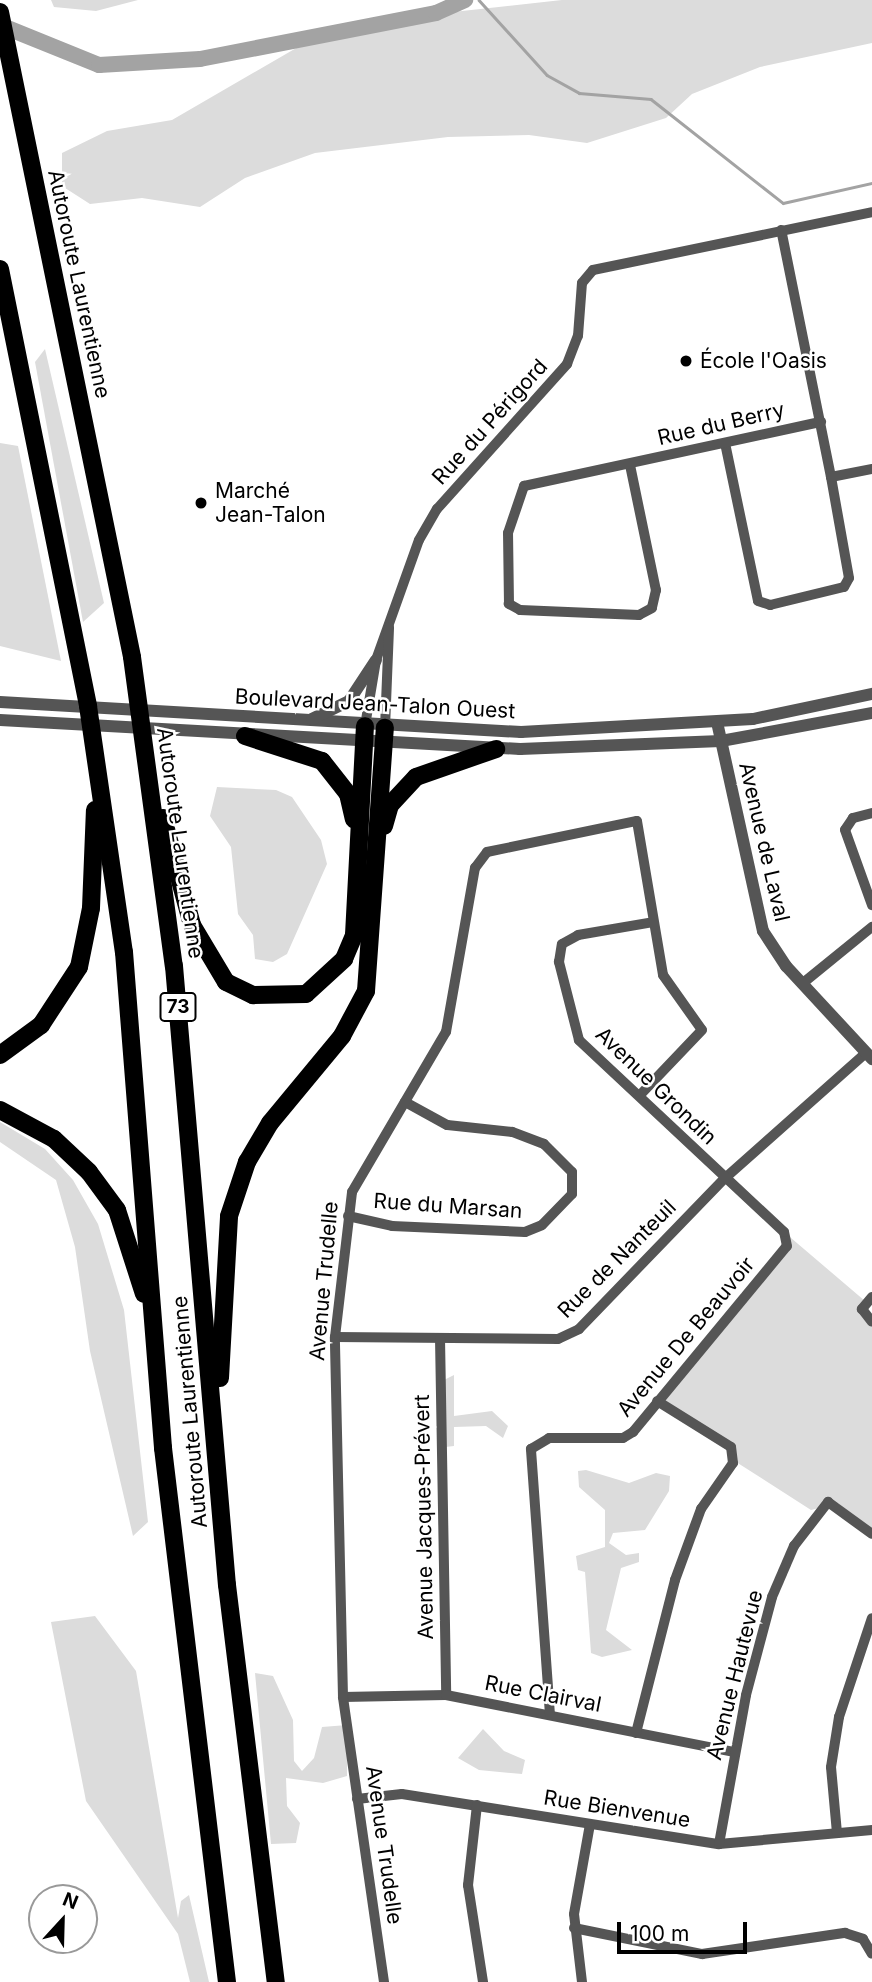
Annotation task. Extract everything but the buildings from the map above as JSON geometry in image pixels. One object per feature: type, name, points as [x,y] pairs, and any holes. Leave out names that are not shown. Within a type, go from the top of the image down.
[{"type":"highway","name":"Autoroute Laurentienne","points":[[0,12],[129,644],[147,768],[174,967],[216,1441],[276,1982]]},
{"type":"highway","name":"Autoroute Laurentienne","points":[[0,269],[96,764],[124,952],[153,1322],[227,1982]]},
{"type":"highway","points":[[147,768],[192,925],[226,982],[253,995],[306,994],[344,959],[354,934],[357,844],[374,735]]},
{"type":"highway","points":[[216,1441],[229,1216],[270,1123],[342,1036],[366,991],[377,860],[374,735]]},
{"type":"highway","points":[[245,736],[300,751],[337,775],[348,794],[357,844]]},
{"type":"highway","points":[[377,860],[390,805],[416,777],[496,749]]},
{"type":"highway","points":[[0,1055],[41,1025],[79,967],[91,908],[96,764]]},
{"type":"highway","points":[[0,1110],[54,1139],[117,1210],[153,1322]]},
{"type":"street","name":"Rue du Périgord","points":[[374,735],[376,660],[437,509],[567,364],[578,336],[582,283],[593,270],[872,212]]},
{"type":"street","points":[[725,443],[751,589],[763,604],[847,584],[821,422],[781,230]]},
{"type":"street","name":"Rue du Berry","points":[[630,465],[656,590],[652,608],[639,615],[520,610],[509,604],[508,533],[519,491],[630,465],[725,443],[821,422]]},
{"type":"street","points":[[831,477],[872,469]]},
{"type":"street","name":"Rue du Périgord","points":[[374,735],[388,626]]},
{"type":"street","points":[[309,720],[349,701],[376,660]]},
{"type":"street","name":"Boulevard Jean-Talon Ouest","points":[[0,720],[245,736],[534,732],[717,722],[872,694]]},
{"type":"street","name":"Boulevard Jean-Talon Ouest","points":[[0,702],[309,720],[374,735],[496,749],[721,741],[872,713]]},
{"type":"street","name":"Avenue de Laval","points":[[717,722],[763,931],[803,983],[869,1056]]},
{"type":"street","points":[[872,813],[853,818],[845,830],[872,905]]},
{"type":"street","name":"Avenue Trudelle","points":[[384,1982],[343,1697],[335,1337],[348,1216],[358,1175],[435,1057],[456,1002],[478,859],[498,848],[637,821],[653,922]]},
{"type":"street","points":[[640,1096],[702,1030],[663,975],[653,922]]},
{"type":"street","name":"Avenue Grondin","points":[[653,922],[578,936],[559,951],[579,1040],[724,1179]]},
{"type":"street","points":[[803,983],[872,927]]},
{"type":"street","name":"Rue de Nanteuil","points":[[335,1337],[558,1339],[579,1329],[724,1179],[869,1056]]},
{"type":"street","name":"Rue du Marsan","points":[[348,1216],[392,1226],[525,1232],[542,1225],[572,1194],[572,1172],[544,1144],[512,1132],[447,1125],[405,1102]]},
{"type":"street","name":"Avenue De Beauvoir","points":[[550,1715],[531,1449],[549,1438],[623,1438],[787,1246],[784,1232],[724,1179]]},
{"type":"street","points":[[872,1297],[862,1309],[872,1322]]},
{"type":"street","name":"Avenue Jacques-Prévert","points":[[440,1338],[446,1695]]},
{"type":"street","points":[[636,1733],[675,1580],[701,1509],[733,1463],[731,1447],[657,1401]]},
{"type":"street","name":"Avenue Hautevue","points":[[719,1844],[733,1752],[772,1597],[794,1546],[828,1502],[872,1534]]},
{"type":"street","points":[[836,1833],[831,1767],[839,1717],[872,1618]]},
{"type":"street","name":"Rue Clairval","points":[[343,1697],[446,1695],[733,1752]]},
{"type":"street","name":"Rue Bienvenue","points":[[357,1799],[402,1794],[719,1844],[872,1830]]},
{"type":"street","points":[[477,1805],[468,1885],[483,1982]]},
{"type":"street","points":[[582,1982],[574,1928],[590,1824]]},
{"type":"street","points":[[574,1928],[702,1954],[845,1933],[863,1939],[872,1954]]},
{"type":"shaded area","points":[[51,0],[138,0],[96,11],[54,7]]},
{"type":"shaded area","points":[[562,0],[872,0],[872,43],[760,67],[692,94],[666,118],[587,143],[529,135],[448,137],[315,153],[245,178],[200,207],[142,198],[90,204],[62,186],[62,153],[107,131],[172,120],[298,47],[389,19]]},
{"type":"shaded area","points":[[45,349],[104,603],[83,622],[35,362]]},
{"type":"shaded area","points":[[0,443],[18,446],[61,661],[0,646]]},
{"type":"shaded area","points":[[217,787],[276,790],[292,797],[321,840],[327,864],[287,954],[273,962],[255,959],[253,935],[238,914],[231,847],[210,816]]},
{"type":"shaded area","points":[[0,1122],[45,1149],[73,1180],[98,1224],[124,1310],[148,1522],[133,1536],[90,1351],[75,1247],[56,1180],[0,1142]]},
{"type":"shaded area","points":[[784,1232],[865,1301],[872,1322],[872,1534],[838,1503],[811,1510],[733,1460],[731,1447],[657,1401],[785,1249]]},
{"type":"shaded area","points":[[454,1375],[454,1416],[492,1411],[508,1426],[503,1438],[486,1426],[454,1427],[454,1446],[445,1447],[444,1380]]},
{"type":"shaded area","points":[[586,1470],[629,1483],[656,1473],[670,1476],[669,1491],[645,1530],[613,1533],[609,1543],[626,1555],[639,1553],[639,1562],[621,1568],[606,1630],[632,1650],[602,1657],[591,1653],[585,1572],[578,1570],[576,1556],[605,1547],[605,1510],[579,1487],[578,1471]]},
{"type":"shaded area","points":[[95,1616],[136,1671],[178,1918],[181,1901],[189,1895],[209,1982],[190,1982],[178,1934],[86,1801],[51,1622]]},
{"type":"shaded area","points":[[255,1673],[273,1676],[293,1720],[294,1761],[302,1771],[314,1758],[322,1727],[347,1725],[347,1776],[323,1783],[286,1778],[287,1806],[300,1823],[296,1843],[271,1844]]},
{"type":"shaded area","points":[[483,1729],[504,1751],[525,1760],[522,1774],[479,1770],[458,1758]]},
{"type":"waterway","points":[[0,25],[99,65],[200,59],[436,13],[465,0]]},
{"type":"waterway","points":[[479,0],[547,75],[579,93],[651,99],[783,203],[872,183]]},
{"type":"place","name":"École l'Oasis","points":[[686,361]]},
{"type":"place","name":"Marché Jean-Talon","points":[[201,503]]}]
